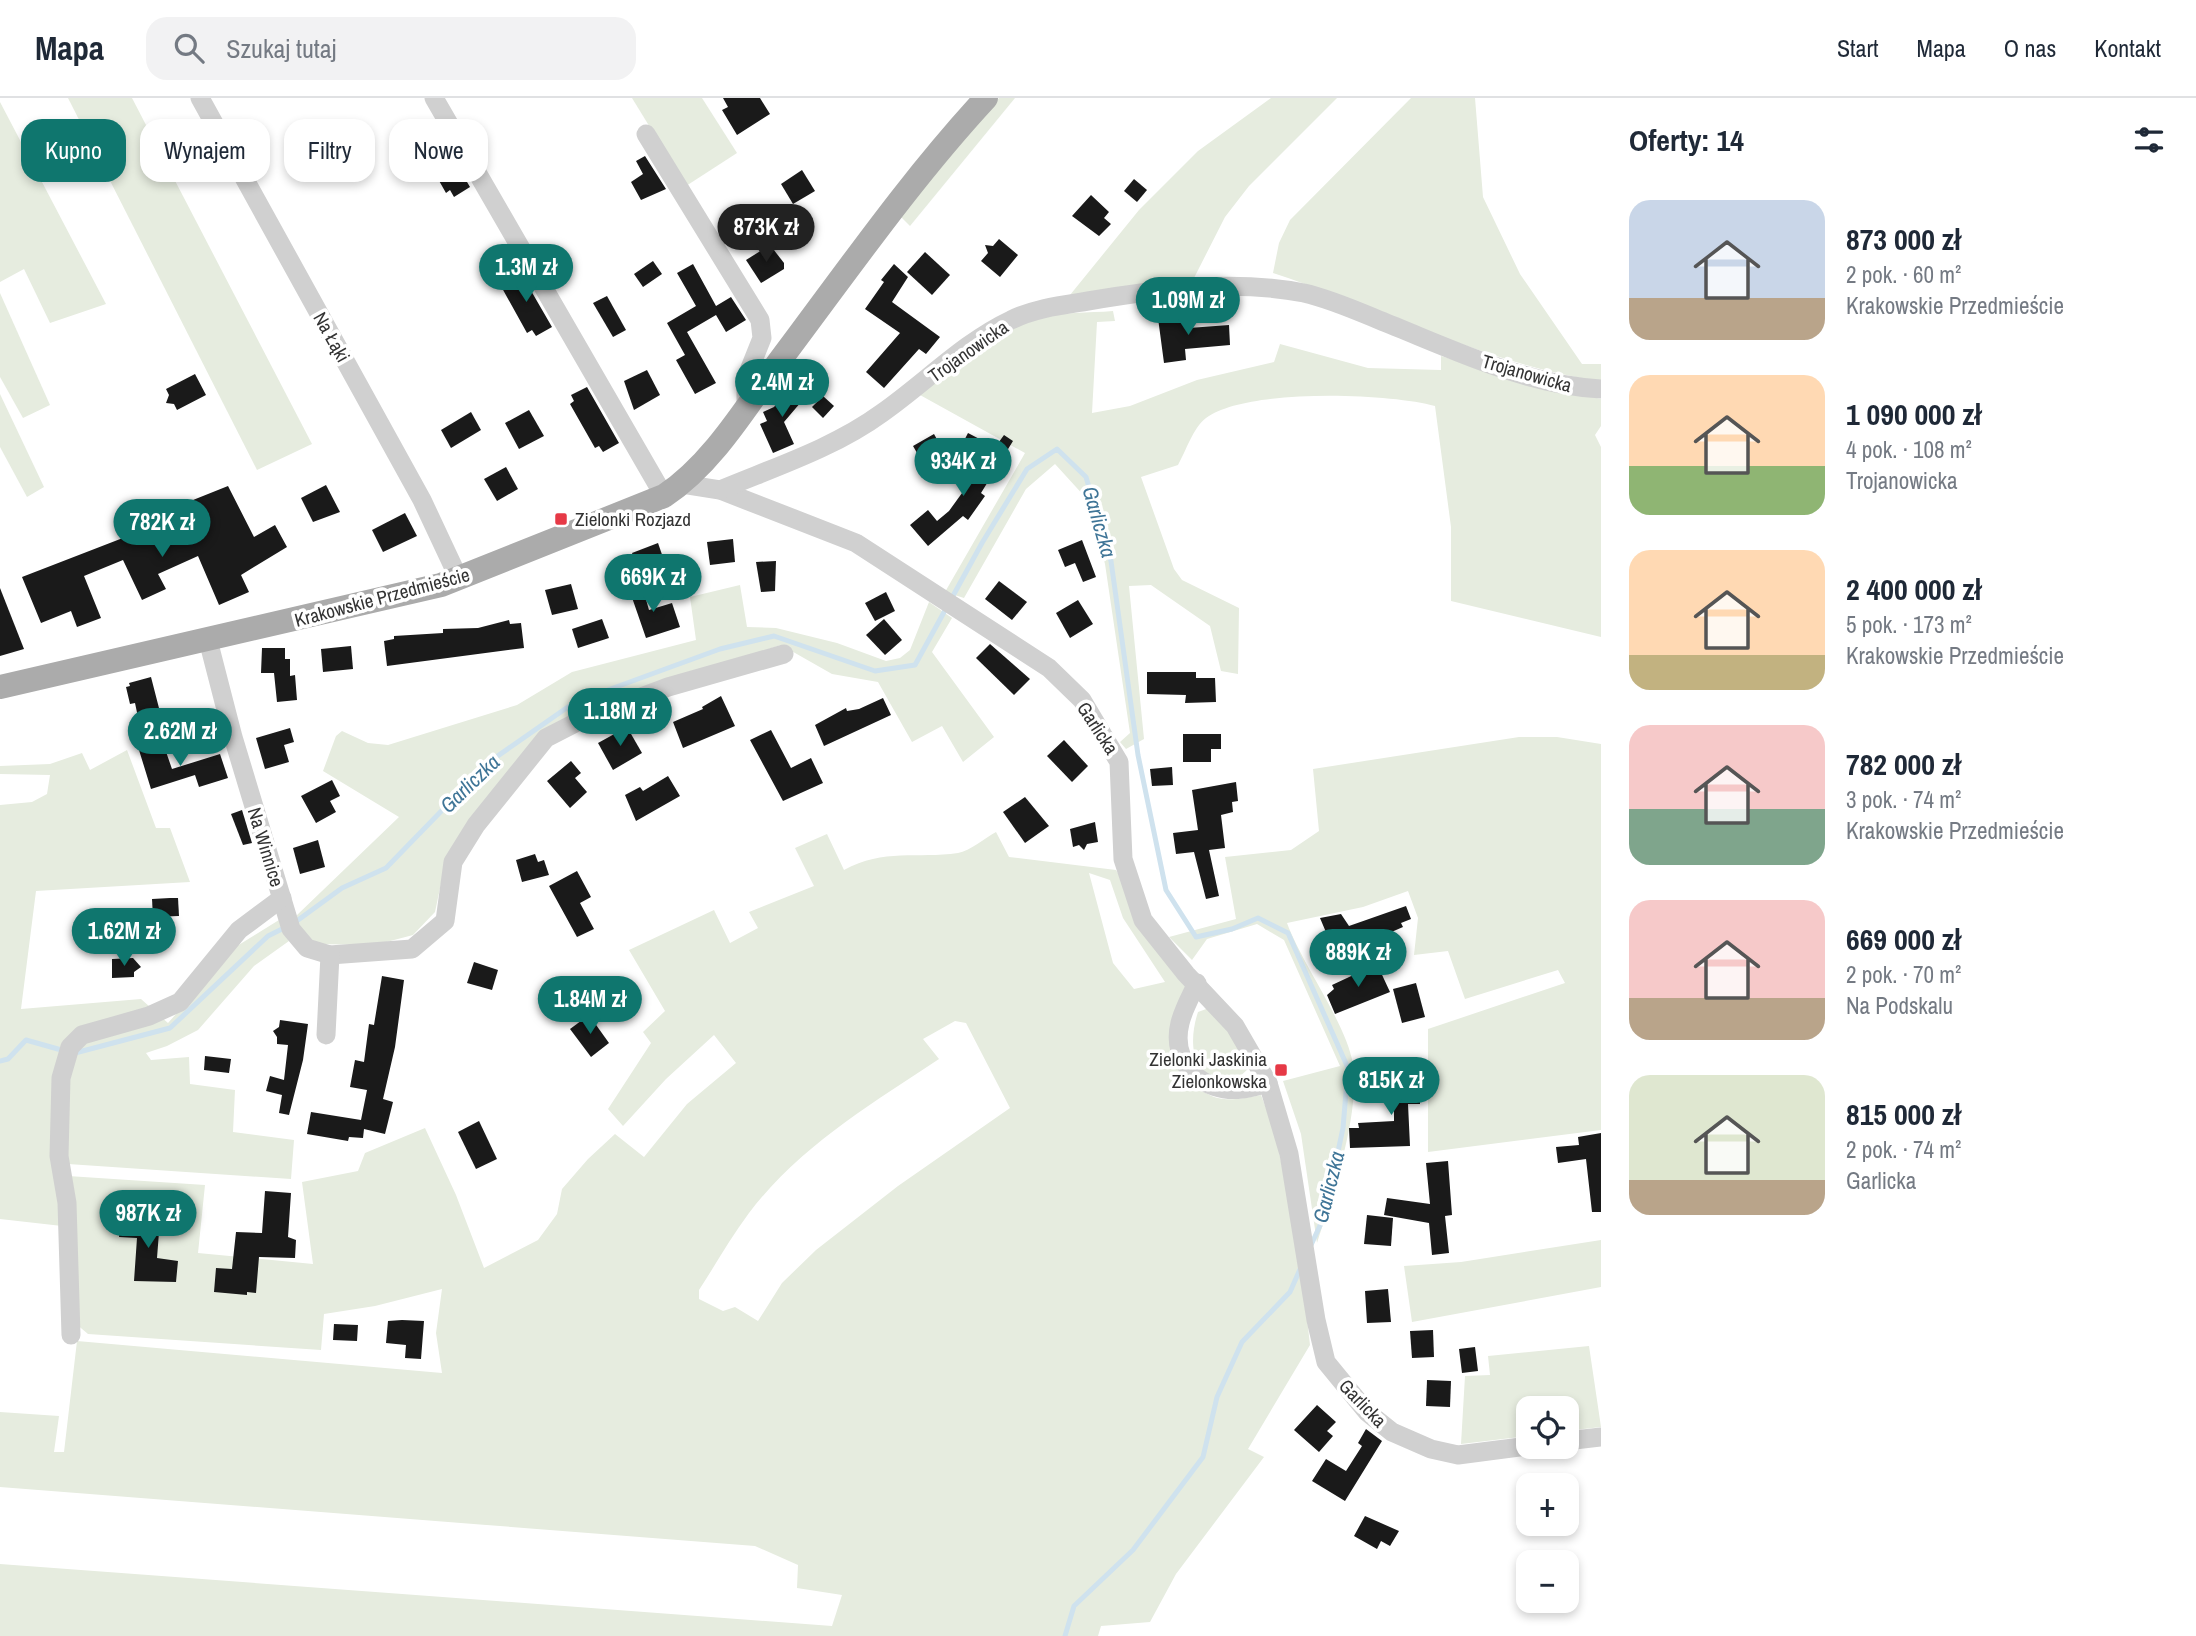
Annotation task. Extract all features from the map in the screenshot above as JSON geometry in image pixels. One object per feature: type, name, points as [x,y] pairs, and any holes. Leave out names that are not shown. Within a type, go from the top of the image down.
[{"type":"main road","name":"Krakowskie Przedmieście","points":[[0,688],[459,579],[673,490],[746,407],[888,218],[986,98]]},
{"type":"street","name":"Na Łąki","points":[[200,98],[422,500],[459,579]]},
{"type":"street","points":[[434,98],[673,490]]},
{"type":"street","points":[[646,134],[760,320],[762,338],[746,378],[746,407]]},
{"type":"street","name":"Trojanowicka","points":[[719,490],[840,438],[881,414],[988,333],[1013,319],[1047,308],[1123,295],[1234,285],[1289,290],[1322,297],[1528,376],[1578,388],[1601,389]]},
{"type":"street","name":"Garlicka","points":[[673,490],[719,490],[856,543],[1049,668],[1082,700],[1119,762],[1122,859],[1143,920],[1235,1026],[1268,1083],[1284,1128],[1316,1320],[1326,1362],[1367,1412],[1392,1432],[1431,1449],[1458,1455],[1516,1448]]},
{"type":"street","name":"Na Winnice","points":[[208,640],[233,737],[290,925],[306,948],[330,955]]},
{"type":"street","points":[[326,1035],[330,955],[412,949],[444,921],[453,862],[476,825],[546,738],[583,719],[668,687],[784,654]]},
{"type":"street","points":[[71,1335],[67,1203],[60,1156],[60,1098],[68,1054],[82,1035],[149,1016],[180,1002],[239,930],[282,898]]},
{"type":"street","points":[[1197,983],[1179,1024],[1179,1052],[1192,1075],[1211,1087],[1241,1090],[1268,1083]]},
{"type":"street","points":[[1579,1440],[1601,1437]]},
{"type":"shaded area","points":[[68,98],[132,98],[143,119],[140,119],[140,182],[176,182],[312,444],[257,470],[111,182],[126,182],[126,119],[79,119]]},
{"type":"shaded area","points":[[632,98],[702,98],[737,153],[686,186]]},
{"type":"shaded area","points":[[999,98],[1015,98],[910,226],[900,216]]},
{"type":"shaded area","points":[[1271,98],[1337,98],[1249,186],[1225,217],[1194,278],[1070,295],[1139,210],[1198,151]]},
{"type":"shaded area","points":[[1411,98],[1475,98],[1483,197],[1520,274],[1582,364],[1601,364],[1601,381],[1560,374],[1478,350],[1273,273],[1279,243],[1290,220]]},
{"type":"shaded area","points":[[0,102],[21,142],[21,182],[42,182],[106,304],[50,323],[24,269],[0,282]]},
{"type":"shaded area","points":[[0,293],[50,405],[23,418],[0,377]]},
{"type":"shaded area","points":[[1113,311],[1115,321],[1097,322],[1092,413],[1130,406],[1197,380],[1274,362],[1280,344],[1368,368],[1441,370],[1441,356],[1520,380],[1601,399],[1601,426],[1595,435],[1601,447],[1601,637],[1451,601],[1451,527],[1435,406],[1385,398],[1318,396],[1252,402],[1226,408],[1201,422],[1178,465],[1141,477],[1174,569],[1182,580],[1239,608],[1238,674],[1221,671],[1210,626],[1151,585],[1129,586],[1144,739],[1126,749],[1120,742],[1130,733],[1105,564],[1086,498],[1055,464],[1026,489],[964,598],[945,592],[1025,453],[920,395],[974,350],[1020,324],[1055,315]]},
{"type":"shaded area","points":[[0,394],[44,487],[27,497],[0,447]]},
{"type":"shaded area","points":[[740,585],[747,627],[776,628],[837,643],[886,661],[900,658],[910,650],[929,602],[952,618],[932,652],[994,737],[963,762],[942,726],[912,742],[878,682],[832,674],[781,645],[583,708],[542,735],[447,855],[435,912],[413,935],[375,945],[315,944],[299,925],[296,916],[399,817],[323,771],[336,736],[342,731],[368,743],[388,745],[517,705],[572,672],[696,640],[690,597]]},
{"type":"shaded area","points":[[1519,737],[1557,737],[1601,744],[1601,1130],[1428,1152],[1428,1029],[1565,983],[1558,970],[1465,999],[1448,951],[1414,955],[1418,918],[1408,891],[1363,907],[1287,923],[1342,1030],[1353,1064],[1353,1107],[1349,1130],[1317,1243],[1301,1134],[1283,1081],[1340,1066],[1284,940],[1257,924],[1207,939],[1192,960],[1169,937],[1236,919],[1225,857],[1291,850],[1319,831],[1313,769]]},
{"type":"shaded area","points":[[127,750],[156,828],[170,828],[190,882],[36,891],[21,1009],[141,999],[168,1023],[237,946],[279,920],[289,941],[254,966],[198,1030],[146,1053],[151,1060],[189,1057],[190,1084],[235,1090],[233,1132],[294,1140],[291,1179],[68,1164],[68,1176],[205,1185],[198,1253],[313,1264],[302,1182],[358,1171],[365,1153],[425,1128],[456,1195],[484,1268],[538,1240],[557,1214],[562,1189],[615,1134],[644,1157],[687,1104],[736,1063],[714,1035],[666,1079],[623,1126],[608,1109],[651,1043],[643,1032],[665,1011],[629,950],[714,910],[730,943],[758,928],[749,912],[814,886],[795,848],[827,834],[844,870],[873,859],[963,852],[996,832],[1009,857],[1116,870],[1188,986],[1186,1079],[1205,1093],[1221,1099],[1261,1095],[1275,1132],[1300,1256],[1310,1345],[1248,1449],[1264,1457],[1176,1574],[1150,1622],[1101,1626],[1098,1636],[0,1636],[0,1564],[832,1626],[842,1595],[797,1588],[798,1565],[755,1546],[0,1487],[0,1412],[59,1416],[54,1452],[64,1452],[77,1341],[442,1373],[436,1333],[442,1289],[375,1306],[324,1314],[321,1350],[88,1334],[75,1323],[62,1226],[0,1219],[0,805],[32,802],[47,794],[50,775],[0,774],[0,766],[50,764],[82,753],[90,770]],"holes":[[[1089,873],[1110,880],[1123,918],[1165,982],[1134,989],[1113,963]],[[955,1021],[966,1023],[1010,1108],[898,1186],[816,1250],[782,1283],[758,1321],[735,1307],[723,1311],[699,1299],[699,1290],[730,1241],[769,1189],[790,1167],[837,1128],[939,1059],[923,1039]]]},
{"type":"shaded area","points":[[1209,1008],[1238,1044],[1249,1068],[1235,1081],[1213,1077],[1205,1072],[1195,1057],[1193,1039],[1198,1012]]},
{"type":"shaded area","points":[[1601,1240],[1601,1287],[1412,1322],[1404,1266],[1461,1262]]},
{"type":"shaded area","points":[[1589,1346],[1601,1427],[1579,1430],[1579,1396],[1516,1396],[1516,1437],[1461,1444],[1465,1376],[1490,1375],[1488,1356]]},
{"type":"building","points":[[723,98],[760,98],[770,114],[737,135],[722,110],[728,107]]},
{"type":"building","points":[[645,156],[666,189],[641,200],[631,182],[643,174],[636,161]]},
{"type":"building","points":[[802,170],[815,191],[793,204],[781,184]]},
{"type":"building","points":[[1134,179],[1147,190],[1137,202],[1124,191]]},
{"type":"building","points":[[440,182],[467,182],[470,187],[454,197],[450,190],[446,193]]},
{"type":"building","points":[[1091,195],[1109,212],[1104,218],[1111,224],[1099,236],[1072,216]]},
{"type":"building","points":[[999,239],[1018,255],[1000,277],[981,261],[988,253],[985,245],[993,246]]},
{"type":"building","points":[[770,245],[784,263],[784,269],[761,283],[746,260]]},
{"type":"building","points":[[925,252],[950,275],[932,295],[907,272]]},
{"type":"building","points":[[653,261],[662,274],[643,287],[634,274]]},
{"type":"building","points":[[693,264],[716,306],[731,297],[746,320],[726,332],[716,315],[687,332],[716,383],[695,394],[676,360],[685,355],[667,323],[696,306],[677,273]]},
{"type":"building","points":[[894,264],[908,277],[892,302],[940,337],[926,354],[919,349],[884,388],[866,372],[900,333],[865,309],[884,282],[881,280]]},
{"type":"building","points":[[519,270],[552,327],[536,336],[532,330],[527,333],[502,288],[507,286],[503,279]]},
{"type":"building","points":[[607,296],[626,330],[613,337],[593,303]]},
{"type":"building","points":[[1187,314],[1189,328],[1229,325],[1230,345],[1185,349],[1186,360],[1164,363],[1158,318]]},
{"type":"building","points":[[647,370],[660,395],[634,410],[624,381]]},
{"type":"building","points":[[195,374],[206,395],[177,410],[174,404],[166,403],[169,395],[166,389]]},
{"type":"building","points":[[794,383],[807,395],[784,422],[794,444],[773,453],[760,424],[767,421],[763,412],[774,407]]},
{"type":"building","points":[[587,387],[619,443],[603,452],[599,446],[595,448],[570,404],[574,401],[571,395]]},
{"type":"building","points":[[823,396],[834,406],[823,418],[812,407]]},
{"type":"building","points":[[529,410],[544,436],[519,449],[505,423]]},
{"type":"building","points":[[471,412],[481,430],[451,448],[441,430]]},
{"type":"building","points":[[968,433],[989,444],[931,477],[913,446],[934,434],[939,443],[943,441],[954,460]]},
{"type":"building","points":[[1004,435],[1013,441],[981,493],[985,496],[968,520],[963,516],[928,546],[910,525],[928,510],[937,521],[949,511]]},
{"type":"building","points":[[506,467],[518,489],[497,501],[484,479]]},
{"type":"building","points":[[326,485],[340,512],[313,522],[301,498]]},
{"type":"building","points":[[228,486],[254,537],[275,525],[287,547],[241,575],[249,592],[219,605],[198,556],[158,574],[166,589],[142,600],[123,560],[84,576],[101,618],[77,627],[71,611],[41,623],[22,577],[128,536],[130,540],[149,531],[151,536],[195,516],[188,502]]},
{"type":"building","points":[[405,513],[417,536],[383,552],[372,530]]},
{"type":"building","points":[[733,539],[735,562],[710,565],[707,542]]},
{"type":"building","points":[[1082,540],[1096,577],[1083,582],[1075,563],[1065,567],[1058,550]]},
{"type":"building","points":[[658,543],[667,569],[641,578],[632,553]]},
{"type":"building","points":[[776,561],[775,591],[761,592],[756,562]]},
{"type":"building","points":[[999,581],[1027,602],[1012,620],[985,599]]},
{"type":"building","points":[[641,582],[649,610],[672,603],[680,627],[646,638],[628,586]]},
{"type":"building","points":[[571,584],[578,609],[552,615],[545,590]]},
{"type":"building","points":[[0,588],[24,649],[0,656]]},
{"type":"building","points":[[886,592],[895,611],[875,621],[865,603]]},
{"type":"building","points":[[1078,600],[1093,624],[1070,638],[1056,613]]},
{"type":"building","points":[[602,619],[609,638],[578,648],[572,629]]},
{"type":"building","points":[[884,619],[902,640],[885,655],[866,635]]},
{"type":"building","points":[[509,620],[510,624],[521,623],[524,648],[387,666],[384,641],[394,639],[394,636],[443,633],[443,629],[478,628]]},
{"type":"building","points":[[990,644],[1030,679],[1014,695],[976,658]]},
{"type":"building","points":[[351,646],[353,669],[323,672],[321,649]]},
{"type":"building","points":[[262,648],[285,648],[285,659],[290,659],[290,676],[295,675],[297,700],[277,702],[274,673],[261,673]]},
{"type":"building","points":[[1147,672],[1196,672],[1196,678],[1215,678],[1216,702],[1185,703],[1186,695],[1147,694]]},
{"type":"building","points":[[151,677],[160,712],[152,714],[153,719],[139,722],[135,703],[130,704],[126,687],[130,686],[129,683]]},
{"type":"building","points":[[721,696],[735,726],[683,748],[673,722],[703,709],[702,707]]},
{"type":"building","points":[[883,698],[891,715],[824,746],[815,725],[846,708],[847,711],[859,709]]},
{"type":"building","points":[[627,727],[642,753],[613,770],[598,743]]},
{"type":"building","points":[[290,728],[294,742],[284,745],[289,762],[265,769],[256,738]]},
{"type":"building","points":[[771,730],[791,768],[811,758],[823,783],[783,801],[750,740]]},
{"type":"building","points":[[1183,734],[1221,734],[1221,749],[1211,749],[1211,762],[1183,762]]},
{"type":"building","points":[[1064,740],[1088,766],[1072,782],[1047,756]]},
{"type":"building","points":[[163,743],[172,769],[220,754],[228,778],[199,787],[195,775],[151,789],[139,750]]},
{"type":"building","points":[[571,761],[581,773],[575,778],[587,792],[570,808],[547,781]]},
{"type":"building","points":[[1172,767],[1173,785],[1152,786],[1150,769]]},
{"type":"building","points":[[668,776],[680,796],[636,821],[625,795],[640,787],[643,791]]},
{"type":"building","points":[[332,780],[340,796],[330,801],[336,812],[316,823],[301,796]]},
{"type":"building","points":[[1236,782],[1238,801],[1232,802],[1233,812],[1221,815],[1225,848],[1209,850],[1219,896],[1206,899],[1194,852],[1176,854],[1173,833],[1198,830],[1192,790]]},
{"type":"building","points":[[1025,797],[1049,826],[1025,843],[1003,812]]},
{"type":"building","points":[[242,810],[252,843],[243,845],[231,814]]},
{"type":"building","points":[[1095,822],[1098,842],[1087,844],[1084,850],[1079,845],[1073,847],[1070,829]]},
{"type":"building","points":[[318,840],[325,867],[300,874],[293,848]]},
{"type":"building","points":[[535,854],[538,862],[544,860],[549,875],[522,882],[516,860]]},
{"type":"building","points":[[577,871],[591,897],[580,903],[594,929],[577,937],[549,886]]},
{"type":"building","points":[[178,898],[179,916],[153,917],[152,899]]},
{"type":"building","points":[[1406,906],[1411,919],[1401,923],[1403,927],[1336,956],[1320,918],[1341,914],[1349,926]]},
{"type":"building","points":[[133,958],[141,967],[134,972],[134,977],[112,978],[112,959]]},
{"type":"building","points":[[474,962],[498,970],[492,990],[467,983]]},
{"type":"building","points":[[1377,964],[1390,992],[1335,1014],[1327,995],[1334,989],[1332,985]]},
{"type":"building","points":[[382,976],[404,980],[395,1047],[383,1099],[393,1102],[385,1134],[364,1129],[363,1138],[349,1137],[348,1141],[307,1134],[311,1112],[361,1120],[367,1090],[350,1087],[355,1060],[364,1062],[369,1024],[374,1025]]},
{"type":"building","points":[[1416,983],[1425,1017],[1402,1023],[1393,989]]},
{"type":"building","points":[[589,1015],[609,1043],[591,1057],[570,1029]]},
{"type":"building","points":[[280,1020],[308,1024],[303,1060],[289,1115],[279,1113],[282,1095],[266,1091],[270,1076],[284,1080],[288,1045],[277,1044],[273,1031],[279,1027]]},
{"type":"building","points":[[205,1056],[231,1059],[229,1073],[204,1070]]},
{"type":"building","points":[[1394,1070],[1419,1070],[1420,1104],[1408,1104],[1410,1146],[1350,1148],[1349,1128],[1359,1128],[1358,1123],[1394,1121]]},
{"type":"building","points":[[479,1121],[497,1159],[476,1169],[458,1132]]},
{"type":"building","points":[[1601,1133],[1601,1212],[1592,1212],[1586,1159],[1558,1163],[1556,1147],[1579,1145],[1578,1137]]},
{"type":"building","points":[[1448,1161],[1452,1215],[1445,1216],[1449,1253],[1432,1255],[1429,1223],[1384,1215],[1387,1198],[1430,1204],[1426,1163]]},
{"type":"building","points":[[265,1191],[291,1193],[288,1237],[296,1240],[295,1258],[259,1257],[256,1293],[247,1292],[247,1295],[214,1292],[216,1268],[232,1269],[236,1232],[262,1233]]},
{"type":"building","points":[[1367,1215],[1393,1218],[1391,1246],[1364,1244]]},
{"type":"building","points":[[121,1216],[160,1219],[157,1258],[178,1261],[176,1282],[134,1281],[137,1238],[119,1237]]},
{"type":"building","points":[[1388,1289],[1391,1322],[1367,1323],[1365,1291]]},
{"type":"building","points":[[388,1321],[424,1321],[421,1359],[405,1358],[406,1345],[386,1343]]},
{"type":"building","points":[[334,1324],[358,1325],[357,1341],[333,1340]]},
{"type":"building","points":[[1433,1330],[1434,1357],[1412,1358],[1410,1331]]},
{"type":"building","points":[[1475,1347],[1478,1371],[1462,1373],[1459,1349]]},
{"type":"building","points":[[1427,1380],[1451,1381],[1450,1407],[1426,1406]]},
{"type":"building","points":[[1317,1405],[1336,1422],[1327,1431],[1333,1436],[1319,1452],[1294,1430]]},
{"type":"building","points":[[1366,1429],[1382,1441],[1345,1501],[1312,1481],[1326,1459],[1346,1471],[1362,1446],[1358,1443]]},
{"type":"building","points":[[1365,1516],[1399,1531],[1390,1546],[1381,1541],[1377,1549],[1354,1536]]},
{"type":"waterway","name":"Garliczka","points":[[294,923],[342,888],[386,868],[489,762],[575,702],[720,649],[774,636],[875,671],[915,665],[982,543],[1027,469],[1057,449],[1086,477],[1111,561],[1138,755],[1166,890],[1196,937],[1232,929],[1258,918],[1288,933],[1348,1068],[1343,1128],[1324,1217],[1311,1245]]},
{"type":"waterway","name":"Garliczka","points":[[75,1053],[170,1028],[268,936],[286,927]]},
{"type":"waterway","name":"Garliczka","points":[[0,1061],[8,1059],[26,1040],[65,1051]]},
{"type":"waterway","name":"Garliczka","points":[[1065,1636],[1074,1606],[1133,1550],[1203,1457],[1217,1397],[1242,1342],[1290,1292],[1301,1267]]},
{"type":"place","name":"Zielonki Rozjazd","points":[[561,519]]},
{"type":"place","name":"Zielonki Jaskinia Zielonkowska","points":[[1281,1070]]}]
